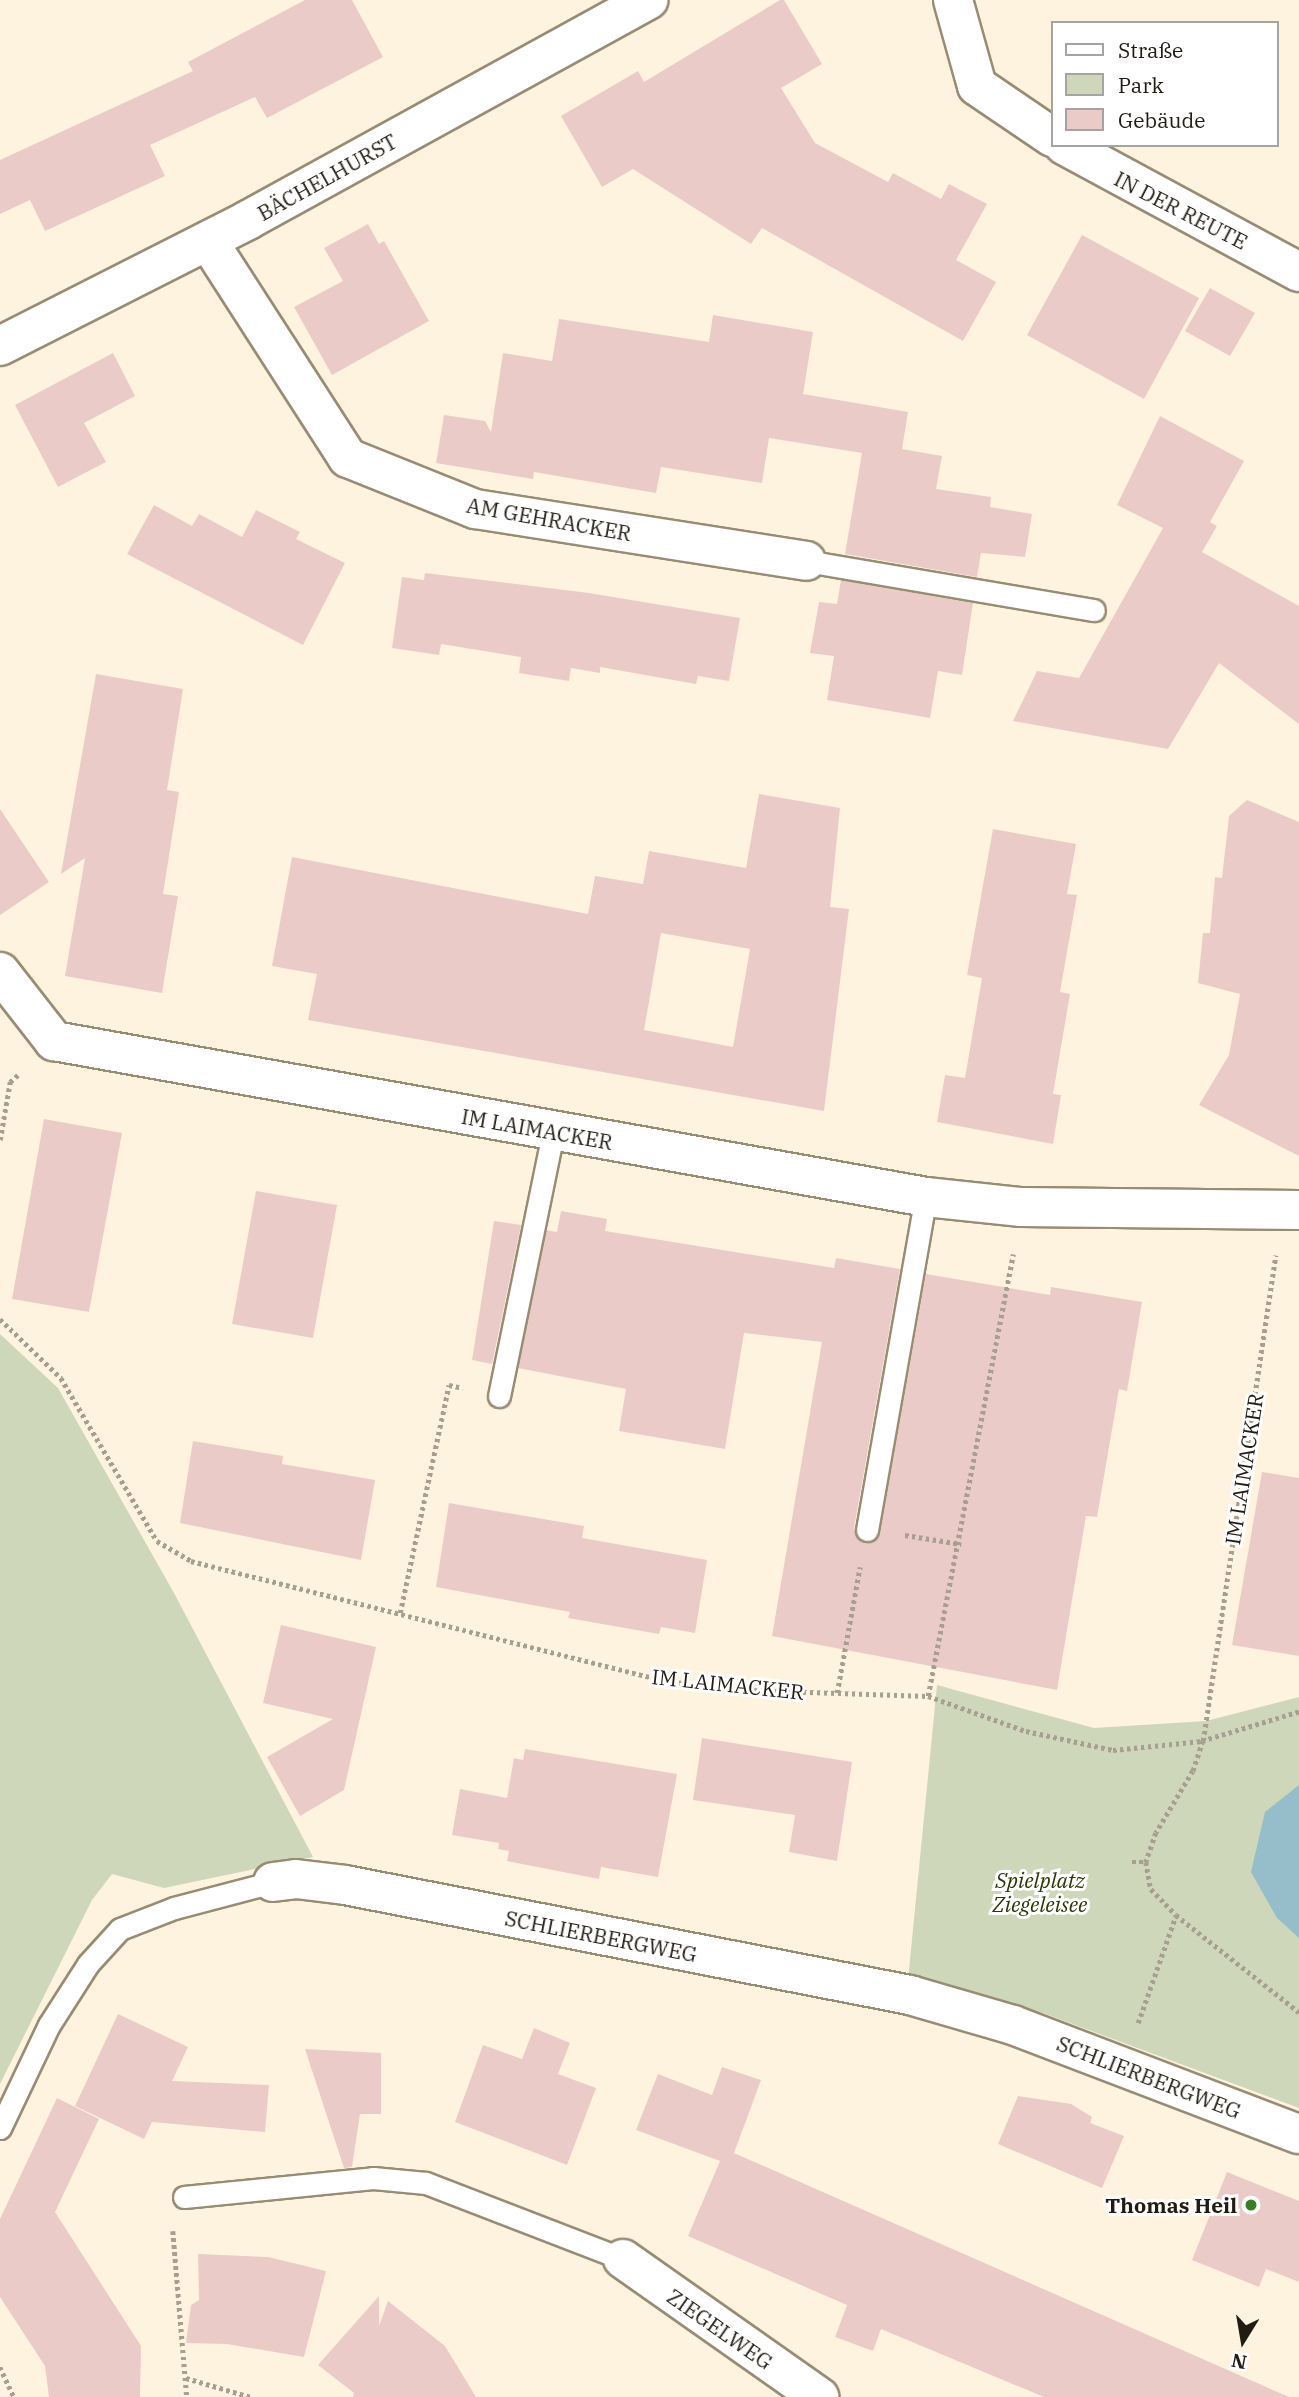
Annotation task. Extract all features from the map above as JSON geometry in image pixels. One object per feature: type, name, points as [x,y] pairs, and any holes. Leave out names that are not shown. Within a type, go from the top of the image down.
[{"type":"street","name":"BÄCHELHURST","points":[[0,346],[208,241],[649,0]]},
{"type":"street","points":[[953,0],[977,86],[1050,136]]},
{"type":"street","name":"IN DER REUTE","points":[[1068,147],[1299,272]]},
{"type":"street","name":"AM GEHRACKER","points":[[208,241],[348,458],[475,509],[806,561]]},
{"type":"street","points":[[0,972],[54,1041]]},
{"type":"street","name":"IM LAIMACKER","points":[[54,1041],[926,1197],[1021,1207],[1290,1209]]},
{"type":"street","name":"SCHLIERBERGWEG","points":[[273,1882],[296,1879],[345,1885],[910,1995],[1013,2025],[1299,2134]]},
{"type":"street","name":"ZIEGELWEG","points":[[622,2259],[819,2397]]},
{"type":"lane","points":[[806,561],[1094,610]]},
{"type":"lane","points":[[499,1396],[553,1132]]},
{"type":"lane","points":[[867,1530],[926,1197]]},
{"type":"lane","name":"SCHLIERBERGWEG","points":[[0,2128],[49,2025],[88,1964],[120,1930],[174,1908],[273,1882]]},
{"type":"lane","points":[[184,2197],[373,2178],[426,2183],[622,2259]]},
{"type":"path","points":[[0,1140],[10,1083],[54,1041]]},
{"type":"path","points":[[928,1696],[961,1544],[1021,1207]]},
{"type":"path","name":"IM LAIMACKER","points":[[0,1319],[61,1378],[157,1541],[191,1561],[665,1681],[837,1693],[928,1696],[1026,1731],[1113,1750],[1203,1741],[1290,1209]]},
{"type":"path","points":[[400,1613],[449,1385],[499,1396]]},
{"type":"path","points":[[837,1693],[867,1530],[961,1544]]},
{"type":"path","points":[[1299,1712],[1203,1741],[1193,1771],[1156,1833],[1146,1862],[1151,1889],[1176,1915],[1299,2012]]},
{"type":"path","points":[[1132,1862],[1146,1862]]},
{"type":"path","points":[[1128,2067],[1146,1993],[1176,1915]]},
{"type":"path","points":[[184,2197],[173,2230],[187,2397]]},
{"type":"path","points":[[0,2367],[14,2397]]},
{"type":"path","points":[[186,2378],[251,2397]]},
{"type":"path","points":[[225,2397],[234,2392]]},
{"type":"green space","points":[[0,1334],[58,1388],[174,1593],[313,1857],[164,1888],[112,1874],[92,1900],[0,2084]]},
{"type":"green space","name":"Spielplatz Ziegeleisee","points":[[937,1685],[1094,1728],[1206,1721],[1299,1697],[1299,2108],[1043,2013],[908,1980]]},
{"type":"water","points":[[1299,1785],[1299,1938],[1277,1918],[1251,1872],[1265,1812]]},
{"type":"building","points":[[305,0],[352,0],[383,57],[267,118],[255,97],[150,145],[165,176],[45,231],[30,200],[0,214],[0,160],[193,71],[188,62]]},
{"type":"building","points":[[784,0],[822,64],[781,88],[815,143],[888,182],[893,173],[941,199],[949,184],[987,204],[956,260],[996,282],[963,341],[762,228],[751,244],[633,169],[602,187],[561,116],[638,71],[644,82]]},
{"type":"building","points":[[368,224],[379,244],[384,241],[429,321],[332,375],[294,307],[343,281],[324,248]]},
{"type":"building","points":[[1082,235],[1199,298],[1144,399],[1027,335]]},
{"type":"building","points":[[1210,288],[1255,313],[1230,356],[1185,331]]},
{"type":"building","points":[[713,315],[813,332],[803,394],[908,412],[902,449],[942,456],[936,489],[991,497],[990,507],[1032,514],[1025,557],[981,553],[977,577],[845,554],[862,453],[769,438],[762,483],[661,467],[656,493],[534,472],[533,479],[436,463],[444,415],[485,421],[491,432],[503,353],[552,361],[559,319],[709,342]]},
{"type":"building","points":[[113,353],[135,396],[84,423],[106,462],[58,487],[15,405]]},
{"type":"building","points":[[1160,416],[1244,461],[1210,522],[1217,526],[1202,552],[1299,606],[1299,724],[1219,663],[1168,749],[1013,721],[1037,671],[1079,678],[1163,528],[1117,505]]},
{"type":"building","points":[[154,505],[192,526],[199,514],[242,537],[256,510],[300,532],[296,539],[345,563],[303,645],[127,554]]},
{"type":"building","points":[[425,573],[589,593],[740,618],[729,681],[698,676],[696,684],[600,667],[600,673],[571,668],[569,681],[519,673],[521,657],[441,644],[439,655],[392,648],[402,577],[424,580]]},
{"type":"building","points":[[841,580],[973,603],[962,675],[938,671],[930,718],[827,700],[834,656],[810,653],[819,602],[837,604]]},
{"type":"building","points":[[96,674],[183,689],[167,790],[179,792],[163,894],[178,896],[162,993],[65,976],[85,858],[61,874]]},
{"type":"building","points":[[759,794],[840,808],[830,907],[849,909],[824,1111],[308,1020],[317,974],[272,966],[292,857],[588,914],[595,876],[643,884],[649,851],[746,868]],"holes":[[[661,933],[750,949],[733,1047],[644,1030]]]},
{"type":"building","points":[[1247,800],[1299,822],[1299,1156],[1199,1105],[1229,1055],[1240,994],[1198,983],[1203,933],[1210,933],[1215,877],[1222,878],[1229,816]]},
{"type":"building","points":[[0,809],[49,882],[0,915]]},
{"type":"building","points":[[993,829],[1076,844],[1067,894],[1077,895],[1060,992],[1070,994],[1053,1094],[1061,1095],[1053,1144],[937,1122],[945,1075],[965,1078],[982,978],[967,975]]},
{"type":"building","points":[[44,1119],[122,1133],[89,1312],[12,1299]]},
{"type":"building","points":[[256,1191],[337,1205],[313,1338],[232,1324]]},
{"type":"building","points":[[561,1211],[607,1219],[605,1231],[834,1268],[836,1258],[900,1269],[854,1528],[858,1540],[865,1543],[880,1532],[926,1274],[1050,1295],[1051,1287],[1142,1302],[1127,1391],[1119,1389],[1097,1517],[1086,1516],[1057,1690],[772,1636],[822,1342],[744,1333],[725,1449],[619,1431],[626,1389],[518,1368],[546,1230],[557,1232]]},
{"type":"building","points":[[494,1221],[521,1225],[492,1364],[472,1360]]},
{"type":"building","points":[[193,1441],[283,1456],[282,1464],[375,1480],[361,1560],[180,1523]]},
{"type":"building","points":[[1262,1472],[1299,1478],[1299,1656],[1232,1645]]},
{"type":"building","points":[[449,1503],[584,1526],[582,1538],[707,1560],[695,1633],[661,1627],[659,1634],[568,1618],[570,1612],[436,1587]]},
{"type":"building","points":[[281,1625],[376,1647],[344,1790],[300,1816],[267,1757],[333,1719],[263,1703]]},
{"type":"building","points":[[702,1738],[852,1762],[837,1861],[789,1852],[795,1815],[693,1800]]},
{"type":"building","points":[[525,1749],[677,1774],[658,1877],[601,1867],[599,1879],[507,1861],[509,1851],[498,1849],[499,1843],[452,1835],[460,1789],[507,1798],[514,1758],[523,1760]]},
{"type":"building","points":[[118,2014],[188,2047],[172,2081],[269,2085],[265,2132],[152,2122],[144,2139],[75,2106]]},
{"type":"building","points":[[534,2028],[570,2043],[558,2074],[596,2088],[567,2165],[455,2122],[483,2045],[522,2059]]},
{"type":"building","points":[[305,2049],[381,2053],[381,2114],[360,2114],[352,2167],[344,2168]]},
{"type":"building","points":[[722,2067],[761,2080],[734,2153],[1289,2397],[1044,2397],[881,2329],[873,2351],[835,2337],[847,2305],[688,2236],[720,2161],[636,2130],[658,2074],[712,2095]]},
{"type":"building","points":[[1018,2096],[1071,2104],[1092,2117],[1090,2123],[1124,2136],[1102,2188],[998,2144]]},
{"type":"building","points":[[57,2098],[99,2119],[55,2212],[141,2346],[140,2397],[49,2397],[45,2366],[0,2297],[0,2219]]},
{"type":"building","points":[[1227,2172],[1299,2201],[1299,2282],[1266,2269],[1259,2287],[1192,2260]]},
{"type":"building","points":[[198,2254],[268,2257],[326,2271],[304,2357],[227,2344],[186,2343],[191,2305],[199,2300]]},
{"type":"building","points":[[379,2296],[379,2326],[388,2301],[445,2346],[476,2397],[353,2397],[354,2393],[318,2365]]},
{"type":"place","name":"Thomas Heil","points":[[1251,2205]]}]
